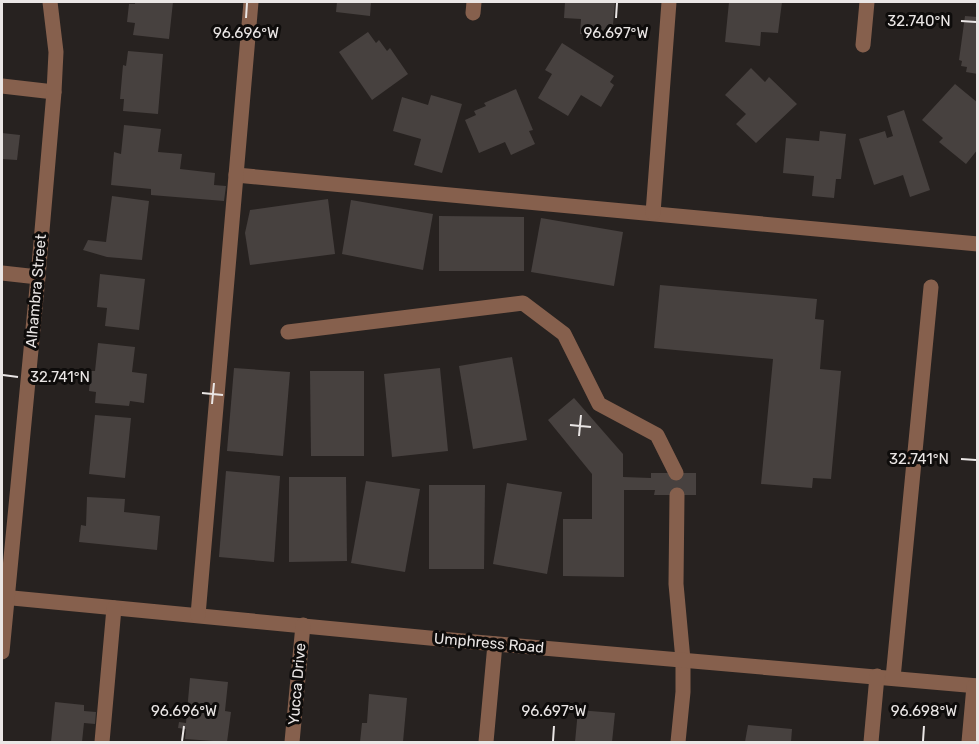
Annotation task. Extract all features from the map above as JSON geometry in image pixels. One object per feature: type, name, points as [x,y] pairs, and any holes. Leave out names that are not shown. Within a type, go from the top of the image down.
[{"type":"street","name":"Alhambra Street","points":[[2,652],[4,598],[38,277],[54,92],[56,52],[50,2]]},
{"type":"street","points":[[198,615],[251,2]]},
{"type":"street","points":[[653,213],[669,2]]},
{"type":"street","points":[[863,45],[867,2]]},
{"type":"street","points":[[2,86],[54,92]]},
{"type":"street","points":[[236,175],[978,244]]},
{"type":"street","points":[[2,273],[38,277]]},
{"type":"street","points":[[893,678],[931,287]]},
{"type":"street","points":[[288,332],[524,303],[564,334],[599,404],[657,435],[676,473]]},
{"type":"street","points":[[677,495],[676,584],[683,660],[683,692],[678,742]]},
{"type":"street","name":"Umphress Road","points":[[4,598],[976,686]]},
{"type":"street","points":[[102,742],[114,608]]},
{"type":"street","name":"Yucca Drive","points":[[292,742],[303,625]]},
{"type":"street","points":[[486,742],[495,644]]},
{"type":"street","points":[[871,742],[877,676]]},
{"type":"street","points":[[969,742],[976,686]]},
{"type":"building","points":[[135,2],[173,2],[169,39],[133,35],[135,23],[127,22],[129,4],[135,4]]},
{"type":"building","points":[[337,2],[371,2],[370,16],[336,12]]},
{"type":"building","points":[[565,2],[615,2],[612,36],[580,34],[581,19],[564,18]]},
{"type":"building","points":[[729,2],[782,2],[778,33],[761,32],[760,46],[725,42]]},
{"type":"building","points":[[965,16],[978,17],[978,74],[966,72],[967,67],[961,66],[962,61],[959,60]]},
{"type":"building","points":[[368,32],[376,43],[379,40],[387,51],[390,48],[408,74],[372,100],[339,52]]},
{"type":"building","points":[[562,43],[614,76],[610,82],[614,85],[601,107],[581,95],[568,116],[538,98],[552,74],[545,70]]},
{"type":"building","points":[[128,51],[163,54],[158,114],[123,111],[124,99],[120,99],[123,65],[126,66]]},
{"type":"building","points":[[751,68],[765,82],[769,77],[797,104],[756,143],[736,124],[746,114],[725,95]]},
{"type":"building","points":[[955,84],[978,103],[978,149],[966,164],[939,142],[943,138],[922,120]]},
{"type":"building","points":[[516,89],[533,130],[529,131],[535,144],[511,155],[505,142],[479,153],[465,120],[476,115],[474,111],[486,106],[484,103]]},
{"type":"building","points":[[431,95],[462,104],[442,173],[414,165],[421,139],[393,131],[402,97],[428,105]]},
{"type":"building","points":[[904,110],[930,190],[910,197],[903,175],[874,185],[859,139],[885,131],[887,138],[893,136],[887,116]]},
{"type":"building","points":[[124,125],[161,129],[158,152],[182,154],[180,169],[215,173],[214,185],[226,186],[224,201],[151,195],[151,189],[111,185],[114,152],[121,154]]},
{"type":"building","points":[[820,131],[846,134],[841,179],[836,179],[834,198],[812,196],[814,176],[783,173],[786,138],[819,141]]},
{"type":"building","points":[[2,133],[20,135],[17,160],[2,159]]},
{"type":"building","points":[[112,196],[149,201],[142,260],[107,257],[83,250],[88,240],[106,242]]},
{"type":"building","points":[[328,199],[335,254],[250,265],[245,233],[250,210]]},
{"type":"building","points":[[351,200],[433,214],[423,270],[342,254]]},
{"type":"building","points":[[439,216],[524,217],[524,271],[439,271]]},
{"type":"building","points":[[541,218],[623,232],[614,286],[531,272]]},
{"type":"building","points":[[100,274],[145,279],[139,330],[105,326],[107,308],[97,307]]},
{"type":"building","points":[[660,285],[817,299],[815,319],[824,320],[820,369],[841,371],[831,479],[813,478],[812,488],[761,484],[773,359],[654,348]]},
{"type":"building","points":[[98,343],[135,347],[132,372],[147,374],[144,403],[130,401],[129,406],[95,403],[96,392],[89,391],[91,371],[95,371]]},
{"type":"building","points":[[512,357],[527,440],[473,449],[459,366]]},
{"type":"building","points":[[234,368],[290,372],[283,456],[227,451]]},
{"type":"building","points":[[440,368],[448,451],[392,457],[384,374]]},
{"type":"building","points":[[310,371],[364,371],[364,456],[311,456]]},
{"type":"building","points":[[574,398],[623,454],[623,477],[651,478],[651,473],[696,473],[696,495],[654,495],[655,490],[624,490],[624,577],[563,576],[563,519],[592,519],[592,474],[548,420]]},
{"type":"building","points":[[95,415],[131,418],[125,478],[89,474]]},
{"type":"building","points":[[226,471],[280,476],[274,562],[219,557]]},
{"type":"building","points":[[289,477],[346,477],[347,561],[289,562]]},
{"type":"building","points":[[366,481],[420,489],[405,572],[351,563]]},
{"type":"building","points":[[507,483],[562,492],[547,574],[493,564]]},
{"type":"building","points":[[429,485],[485,485],[484,569],[429,569]]},
{"type":"building","points":[[87,497],[125,499],[124,512],[160,516],[157,550],[79,542],[81,525],[86,526]]},
{"type":"building","points":[[190,678],[228,682],[225,711],[231,712],[227,742],[185,739],[186,729],[178,728],[179,722],[186,723]]},
{"type":"building","points":[[369,694],[407,698],[403,742],[360,742],[362,723],[367,723]]},
{"type":"building","points":[[55,702],[84,705],[84,711],[96,712],[95,724],[84,723],[82,742],[51,742]]},
{"type":"building","points":[[578,710],[615,713],[612,742],[575,742]]},
{"type":"building","points":[[748,725],[792,729],[791,742],[745,742]]}]
